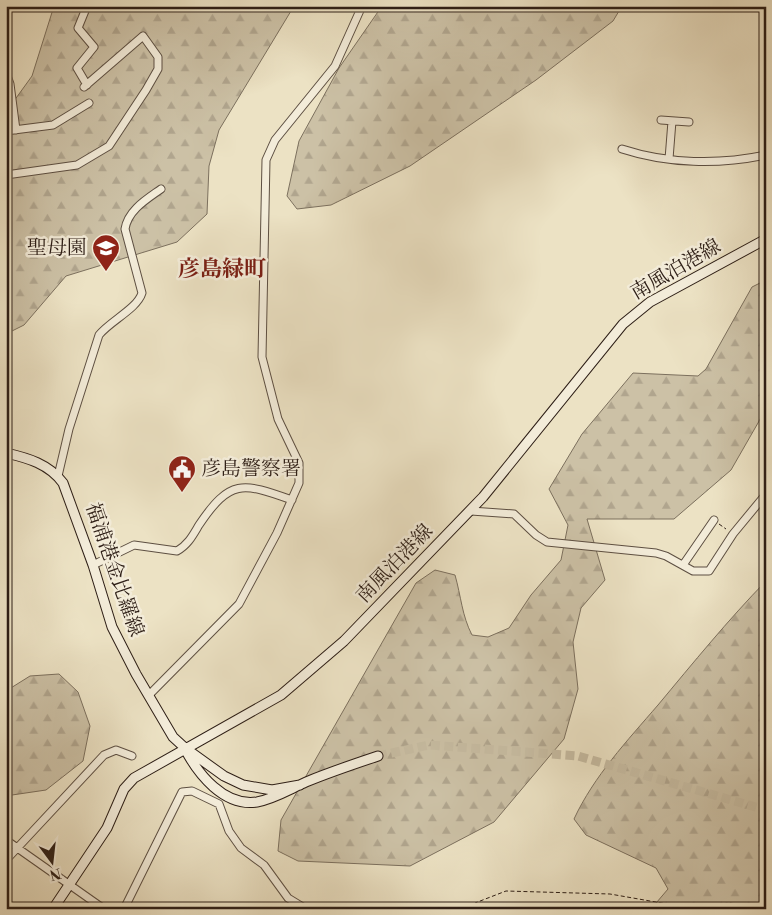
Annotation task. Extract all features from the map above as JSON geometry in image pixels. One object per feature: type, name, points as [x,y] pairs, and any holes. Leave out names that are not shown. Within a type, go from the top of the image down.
[{"type":"main road","name":"南風泊港線","points":[[53,909],[107,828],[128,783],[142,772],[290,688],[363,624],[471,511],[624,324],[650,302],[766,239]]},
{"type":"main road","points":[[6,453],[29,459],[58,476]]},
{"type":"main road","name":"福浦港金比羅線","points":[[58,476],[68,494],[112,627],[165,726],[185,748],[201,774],[222,794],[236,800],[261,801],[378,756]]},
{"type":"main road","name":"福浦港金比羅線","points":[[185,748],[224,776],[250,788],[272,790],[300,785]]},
{"type":"street","points":[[6,175],[77,165],[108,146],[158,69],[158,57],[143,36],[85,86],[77,68],[94,47],[78,28],[87,6]]},
{"type":"street","points":[[149,695],[239,604],[292,500],[298,483],[299,463],[278,419],[262,357],[266,160],[275,140],[335,66],[362,6]]},
{"type":"street","points":[[6,73],[10,84],[16,130]]},
{"type":"street","points":[[6,131],[53,125],[89,103]]},
{"type":"street","points":[[661,120],[689,122]]},
{"type":"street","points":[[669,159],[672,120]]},
{"type":"street","points":[[622,149],[656,158],[722,162],[766,155]]},
{"type":"street","points":[[58,476],[69,429],[99,335],[106,326],[135,305],[142,293],[125,229],[126,223],[140,204],[161,189]]},
{"type":"street","points":[[93,565],[134,545],[177,551],[186,545],[218,499],[236,488],[248,487],[292,500]]},
{"type":"street","points":[[471,511],[514,514],[536,535],[547,542],[656,553],[666,556],[692,571],[710,571],[733,533],[766,494]]},
{"type":"street","points":[[683,565],[714,520]]},
{"type":"street","points":[[6,860],[104,755],[116,750],[132,756]]},
{"type":"street","points":[[124,909],[182,792],[192,791],[219,804],[229,831],[238,844],[249,854],[258,858],[271,872],[288,898],[306,909]]},
{"type":"street","points":[[6,840],[16,849],[104,909]]},
{"type":"path","points":[[714,520],[733,533]]},
{"type":"path","points":[[470,909],[475,903],[506,890],[610,894],[690,908],[729,903],[761,906],[766,902]]},
{"type":"green space","points":[[54,6],[294,6],[219,130],[209,166],[207,214],[177,242],[66,276],[24,325],[6,334],[6,112],[32,76]]},
{"type":"green space","points":[[382,6],[622,6],[613,21],[536,80],[410,166],[331,205],[297,209],[287,196],[299,141],[339,68]]},
{"type":"green space","points":[[766,280],[766,409],[731,470],[674,519],[587,519],[605,580],[581,608],[573,642],[578,689],[564,739],[494,822],[410,866],[298,861],[278,851],[281,820],[416,583],[435,570],[455,575],[464,613],[472,635],[488,637],[509,628],[531,595],[561,560],[568,525],[549,489],[582,434],[633,373],[698,376],[706,369],[752,287]]},
{"type":"green space","points":[[766,581],[766,909],[651,909],[668,889],[656,868],[586,835],[574,819],[591,788],[612,759],[711,642]]},
{"type":"green space","points":[[59,674],[78,692],[90,726],[83,761],[46,790],[12,795],[6,789],[6,691],[30,676]]},
{"type":"tunnel","points":[[378,756],[429,745],[578,756],[766,810]]},
{"type":"place","name":"聖母園","points":[[106,272]]},
{"type":"place","name":"彦島警察署","points":[[182,493]]},
{"type":"district","name":"彦島緑町","points":[[222,269]]}]
